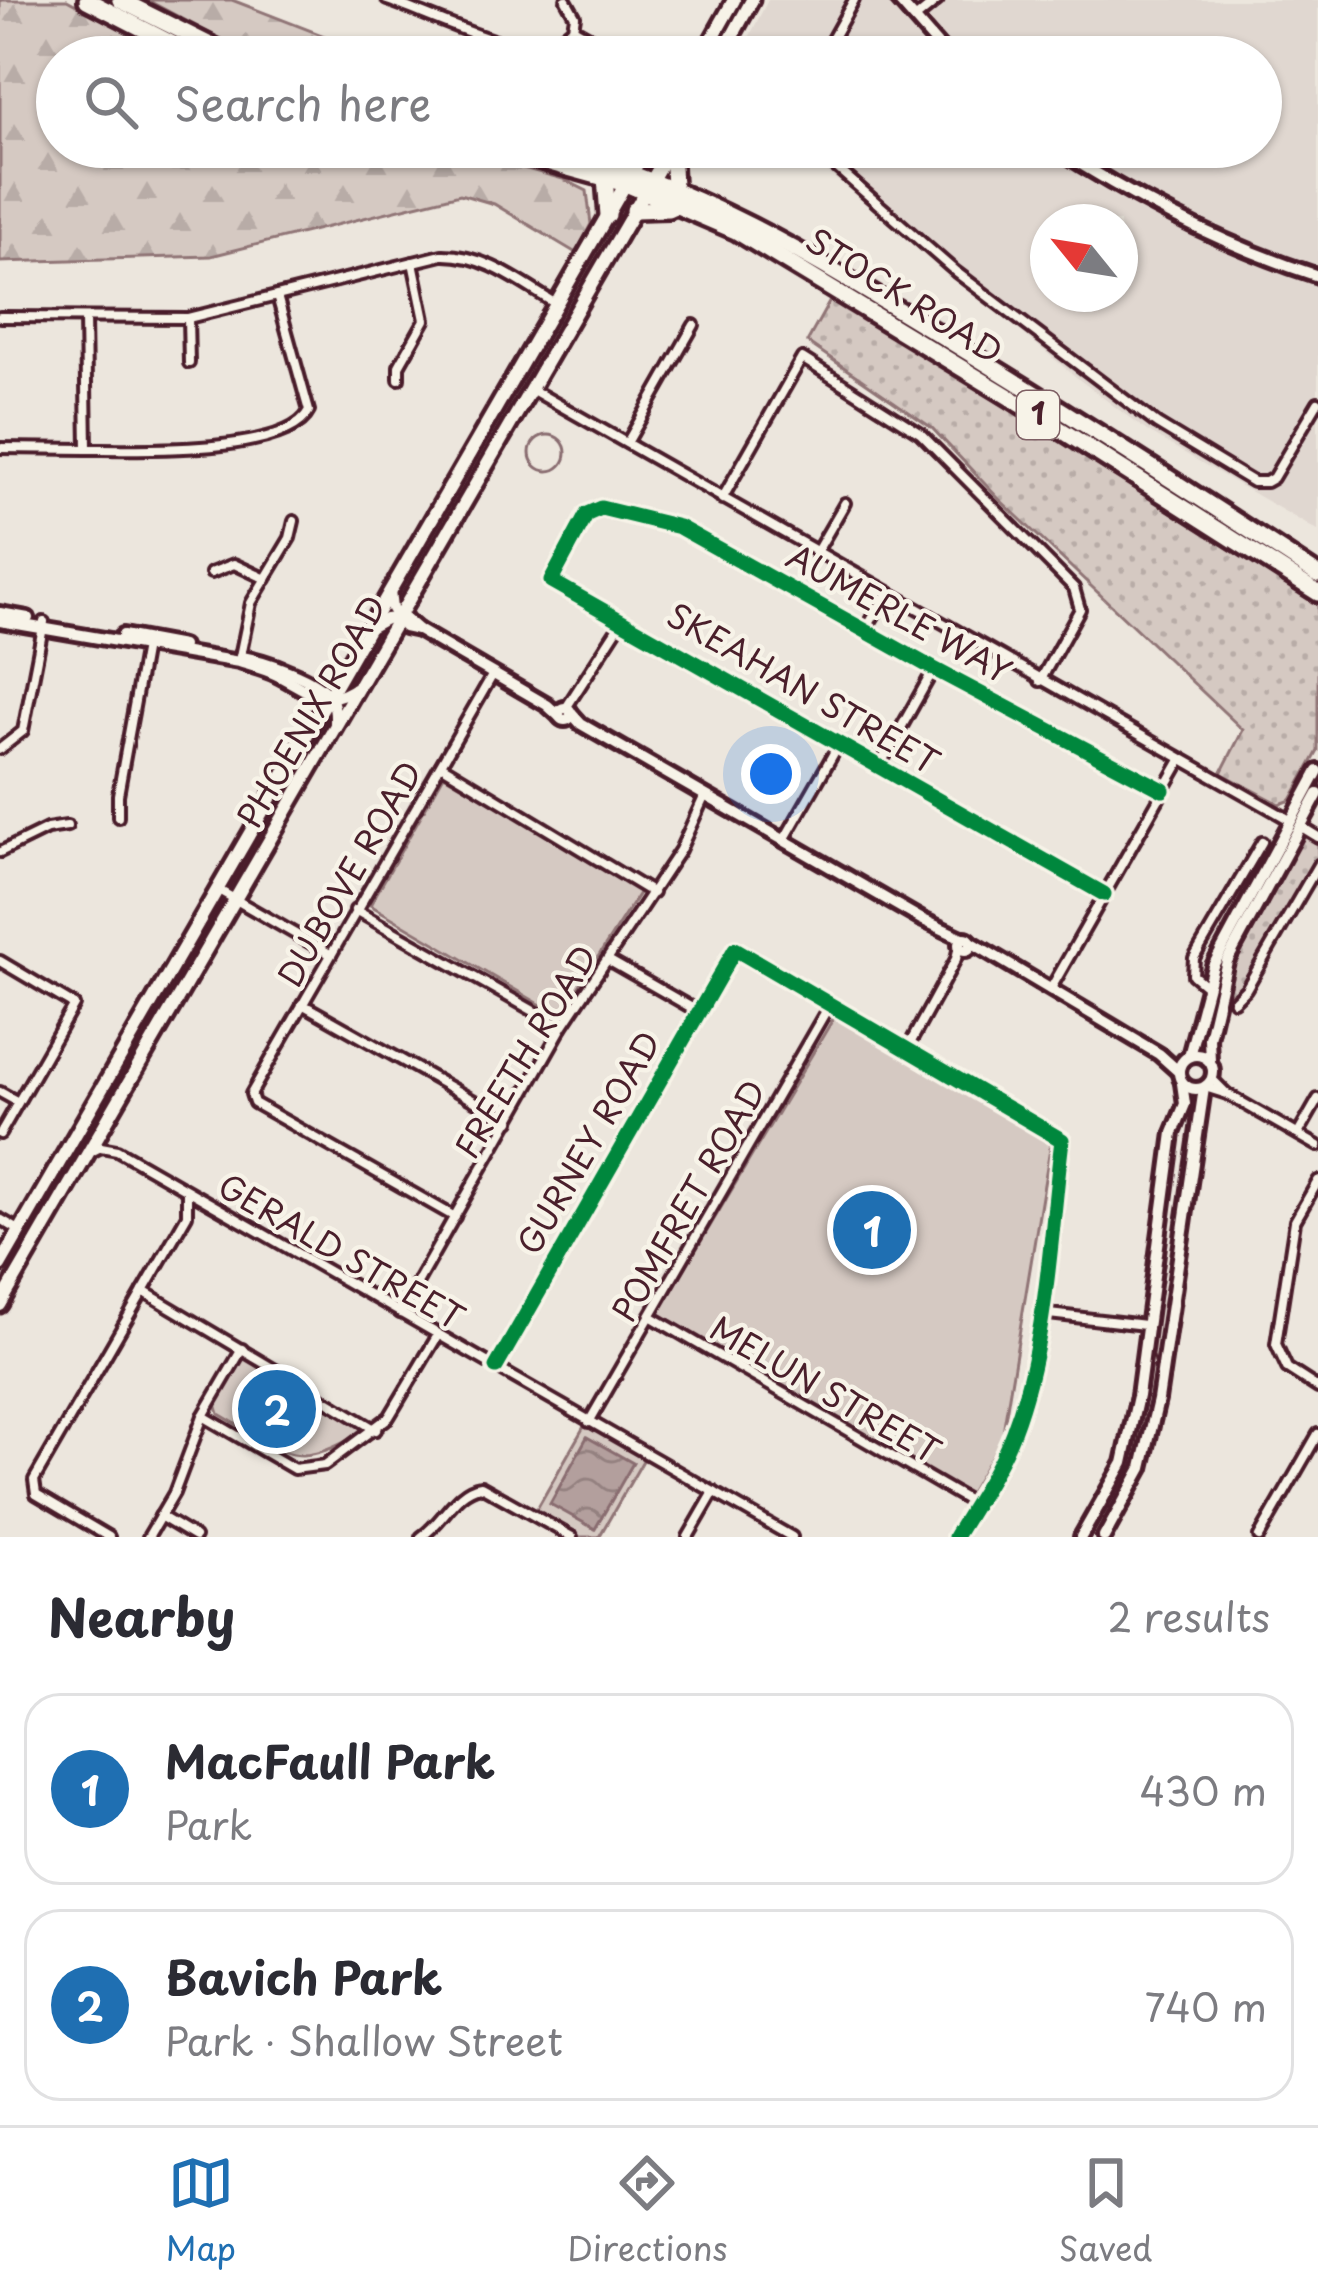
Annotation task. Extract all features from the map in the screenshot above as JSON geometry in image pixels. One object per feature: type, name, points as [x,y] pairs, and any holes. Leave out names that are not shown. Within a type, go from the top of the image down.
[{"type":"highway","points":[[87,0],[157,36]]},
{"type":"highway","points":[[120,0],[192,36]]},
{"type":"highway","name":"STOCK ROAD","points":[[593,168],[676,195],[815,260],[1318,574]]},
{"type":"highway","name":"STOCK ROAD","points":[[598,168],[603,170]]},
{"type":"highway","points":[[607,168],[603,170],[608,215]]},
{"type":"highway","points":[[634,210],[668,209],[676,195],[674,168]]},
{"type":"highway","name":"STOCK ROAD","points":[[676,195],[1318,592]]},
{"type":"main road","points":[[714,36],[734,0]]},
{"type":"main road","points":[[732,36],[752,0]]},
{"type":"main road","name":"PHOENIX ROAD","points":[[0,1265],[635,168]]},
{"type":"main road","name":"PHOENIX ROAD","points":[[0,1305],[659,168]]},
{"type":"street","points":[[387,0],[414,4],[483,36]]},
{"type":"street","points":[[561,36],[573,28],[575,16],[566,0]]},
{"type":"street","points":[[834,36],[854,0]]},
{"type":"street","points":[[898,0],[931,36]]},
{"type":"street","points":[[916,18],[938,0]]},
{"type":"street","points":[[573,28],[587,36]]},
{"type":"street","points":[[838,168],[956,272],[1156,424],[1253,482],[1266,482],[1279,471],[1318,402]]},
{"type":"street","points":[[1087,168],[1201,229],[1318,276]]},
{"type":"street","points":[[0,317],[188,318],[442,255],[476,259],[556,304]]},
{"type":"street","points":[[399,379],[399,366],[424,320],[413,262]]},
{"type":"street","points":[[0,448],[160,449],[242,442],[294,429],[309,411],[277,296]]},
{"type":"street","points":[[85,318],[87,449]]},
{"type":"street","points":[[188,318],[190,363]]},
{"type":"street","points":[[627,443],[694,325]]},
{"type":"street","points":[[722,499],[802,358],[920,434],[1074,588],[1080,609],[1040,681]]},
{"type":"street","points":[[531,389],[1318,837]]},
{"type":"street","points":[[816,553],[845,503]]},
{"type":"street","name":"SKEAHAN STREET","points":[[601,508],[587,514],[551,581],[1104,894]]},
{"type":"street","name":"AUMERLE WAY","points":[[601,508],[679,527],[1163,790]]},
{"type":"street","points":[[239,659],[251,603],[290,538],[294,521]]},
{"type":"street","points":[[211,573],[234,564],[266,579]]},
{"type":"street","points":[[390,591],[398,617]]},
{"type":"street","points":[[865,631],[886,593]]},
{"type":"street","points":[[0,617],[239,659],[318,698],[345,696],[360,684]]},
{"type":"street","points":[[368,629],[407,618],[418,630],[547,705],[1183,1068],[1192,1089],[1207,1084],[1318,1146]]},
{"type":"street","points":[[568,715],[622,621]]},
{"type":"street","points":[[2,745],[22,731],[44,625]]},
{"type":"street","points":[[118,817],[146,643]]},
{"type":"street","points":[[879,767],[934,669]]},
{"type":"street","name":"DUBOVE ROAD","points":[[455,1217],[254,1103],[250,1094],[494,674]]},
{"type":"street","points":[[330,697],[335,726]]},
{"type":"street","points":[[784,840],[839,744]]},
{"type":"street","points":[[1050,992],[1180,760]]},
{"type":"street","points":[[441,765],[653,893]]},
{"type":"street","points":[[1104,1537],[1142,1468],[1157,1400],[1218,991],[1227,961],[1318,771]]},
{"type":"street","points":[[1081,1537],[1123,1463],[1138,1396],[1173,1133],[1186,1099],[1183,1068],[1206,986],[1234,922],[1318,794]]},
{"type":"street","name":"FREETH ROAD","points":[[400,1313],[562,1027],[653,893],[708,797]]},
{"type":"street","points":[[0,852],[46,829],[67,826]]},
{"type":"street","points":[[1206,986],[1193,975],[1194,958],[1262,842]]},
{"type":"street","points":[[1234,1001],[1246,989],[1318,865]]},
{"type":"street","points":[[217,889],[329,955]]},
{"type":"street","points":[[355,910],[562,1027]]},
{"type":"street","points":[[907,1049],[963,946]]},
{"type":"street","name":"GURNEY ROAD","points":[[496,1367],[735,949],[830,1004]]},
{"type":"street","points":[[608,960],[699,1012]]},
{"type":"street","points":[[0,961],[74,1005],[0,1134]]},
{"type":"street","points":[[302,1004],[509,1121]]},
{"type":"street","points":[[830,1004],[1062,1140],[1040,1312],[1019,1414],[1004,1452],[955,1537]]},
{"type":"street","name":"POMFRET ROAD","points":[[589,1422],[830,1004]]},
{"type":"street","points":[[1183,1068],[1200,1055],[1210,1061]]},
{"type":"street","points":[[0,1092],[18,1102]]},
{"type":"street","points":[[1298,1134],[1318,1099]]},
{"type":"street","points":[[106,1123],[107,1136],[117,1150]]},
{"type":"street","points":[[88,1153],[103,1147],[117,1150]]},
{"type":"street","name":"GERALD STREET","points":[[117,1150],[792,1537]]},
{"type":"street","points":[[1318,1181],[1295,1221],[1276,1344],[1286,1368],[1318,1388]]},
{"type":"street","points":[[187,1215],[188,1191]]},
{"type":"street","points":[[109,1537],[36,1494],[34,1480],[187,1215],[203,1204],[212,1205]]},
{"type":"street","points":[[0,1219],[20,1231]]},
{"type":"street","points":[[143,1292],[376,1430]]},
{"type":"street","points":[[1040,1312],[1145,1325]]},
{"type":"street","name":"MELUN STREET","points":[[652,1317],[974,1504]]},
{"type":"street","points":[[203,1416],[294,1469],[325,1465],[389,1417],[438,1335]]},
{"type":"street","points":[[148,1537],[174,1493],[203,1416],[242,1349]]},
{"type":"street","points":[[1138,1396],[1157,1400]]},
{"type":"street","points":[[1259,1537],[1318,1434]]},
{"type":"street","points":[[1307,1454],[1318,1460]]},
{"type":"street","points":[[421,1537],[444,1519],[463,1492],[481,1486],[570,1536]]},
{"type":"street","points":[[688,1537],[714,1492]]},
{"type":"street","points":[[160,1516],[195,1537]]},
{"type":"shaded area","points":[[768,0],[1318,0],[1318,531],[1147,431],[822,168],[1282,168],[1282,36],[750,36]]},
{"type":"green space","points":[[0,0],[67,0],[133,36],[36,36],[36,168],[523,168],[587,191],[591,224],[576,253],[494,204],[460,194],[211,256],[0,262]]},
{"type":"green space","points":[[147,0],[232,0],[324,36],[215,36]]},
{"type":"green space","points":[[832,297],[1318,605],[1318,751],[1291,800],[1280,804],[1221,773],[1243,730],[999,499],[932,428],[807,342]]},
{"type":"green space","points":[[444,775],[641,890],[560,1016],[370,905]]},
{"type":"green space","points":[[1302,837],[1318,840],[1318,858],[1244,987],[1236,993],[1226,992],[1233,968]]},
{"type":"green space","points":[[836,1014],[1051,1142],[1002,1438],[968,1496],[656,1317]]},
{"type":"green space","points":[[242,1359],[250,1359],[357,1420],[364,1426],[362,1432],[319,1453],[303,1455],[274,1447],[219,1414],[216,1404]]},
{"type":"green space","points":[[586,1423],[645,1457],[599,1537],[578,1537],[535,1512]]},
{"type":"water","points":[[587,1437],[633,1463],[595,1529],[550,1504]]},
{"type":"waterway","points":[[548,435],[561,440],[566,453],[561,466],[548,471],[535,466],[530,453],[535,440],[548,435]]},
{"type":"cycle path","points":[[1104,894],[551,581],[587,514],[601,508],[679,527],[1163,790]]},
{"type":"cycle path","points":[[496,1367],[735,949],[1062,1140],[1046,1288],[1025,1397],[1001,1459],[955,1537]]},
{"type":"place","name":"MacFaull Park","points":[[872,1230]]},
{"type":"place","name":"Bavich Park","points":[[277,1409]]}]
